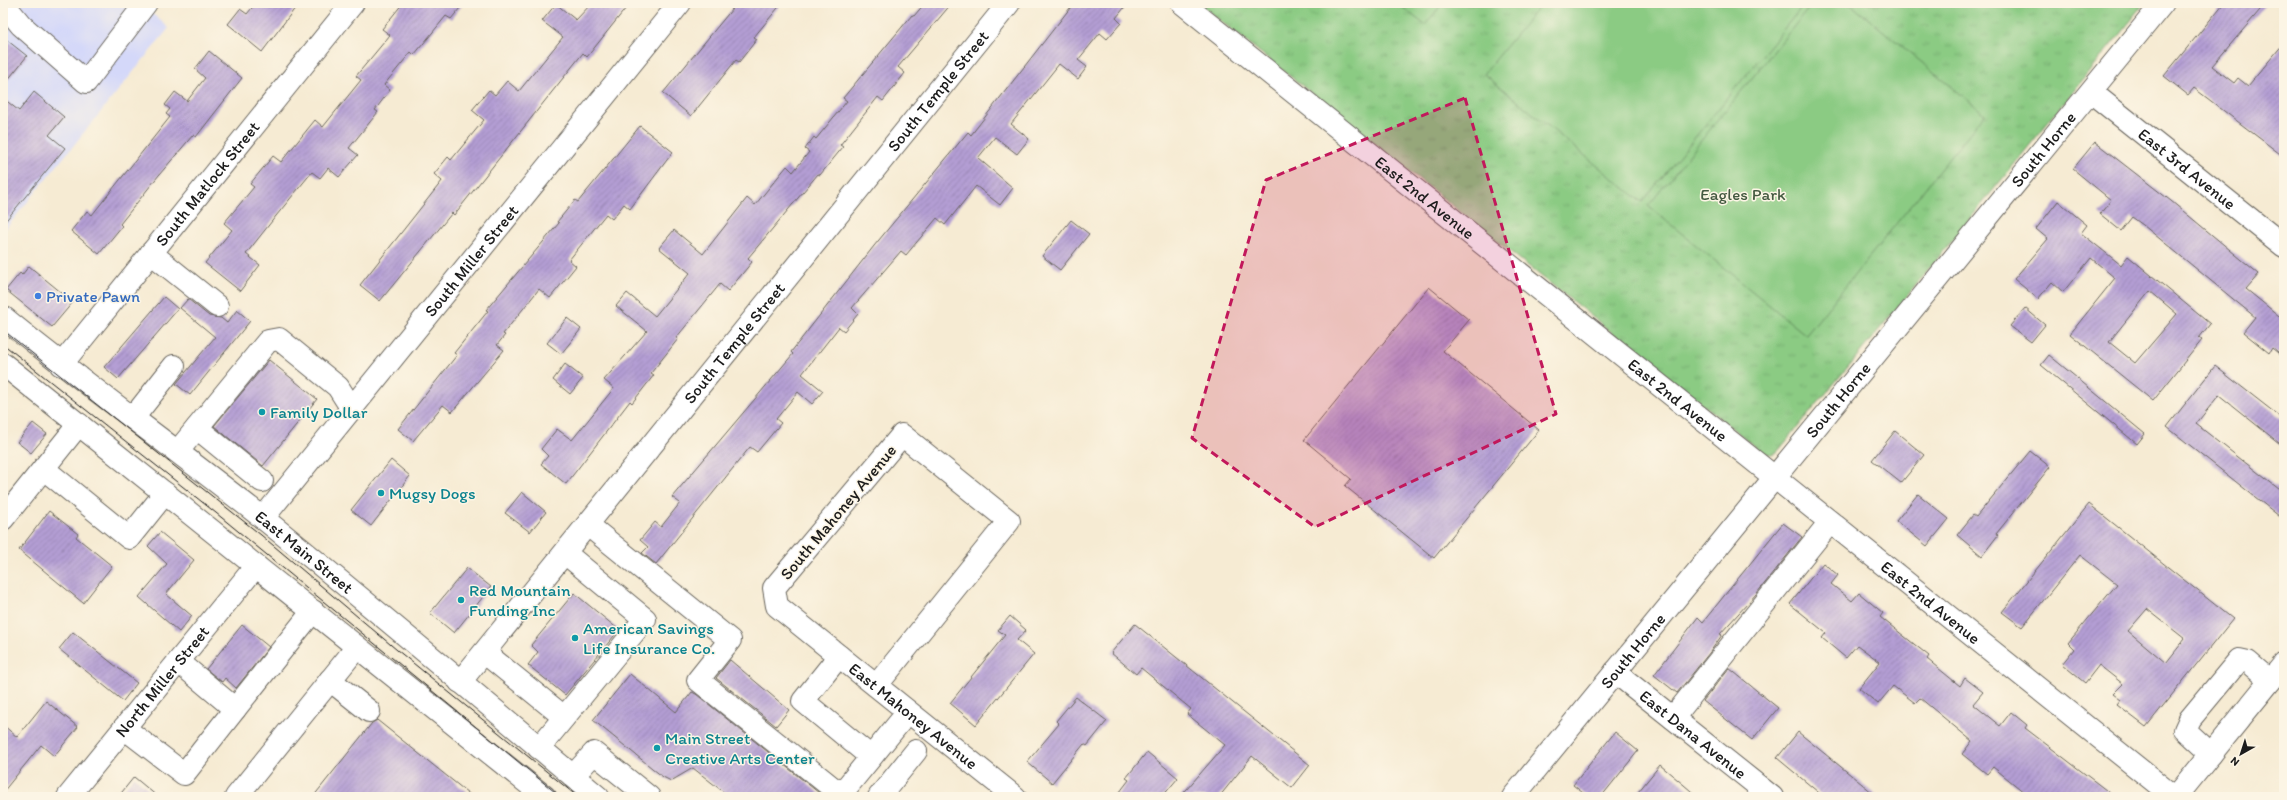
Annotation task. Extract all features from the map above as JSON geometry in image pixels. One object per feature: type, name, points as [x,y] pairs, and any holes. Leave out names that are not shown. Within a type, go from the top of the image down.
[{"type":"street","points":[[3,3],[21,25],[86,82],[136,7]]},
{"type":"street","name":"South Matlock Street","points":[[61,365],[353,3]]},
{"type":"street","name":"South Miller Street","points":[[263,518],[680,3]]},
{"type":"street","name":"South Temple Street","points":[[460,682],[485,653],[1009,3]]},
{"type":"street","name":"East 2nd Avenue","points":[[1182,3],[2175,797]]},
{"type":"street","name":"South Horne","points":[[1513,797],[2163,3]]},
{"type":"street","name":"East 3rd Avenue","points":[[2091,92],[2284,246]]},
{"type":"street","points":[[151,253],[217,306]]},
{"type":"street","name":"East Main Street","points":[[3,317],[61,365],[178,451],[263,518],[598,797]]},
{"type":"street","points":[[178,451],[268,341],[279,339],[338,387],[352,408]]},
{"type":"street","points":[[3,364],[540,795]]},
{"type":"street","points":[[133,418],[174,366]]},
{"type":"street","points":[[3,519],[79,424]]},
{"type":"street","points":[[197,428],[262,481]]},
{"type":"street","name":"South Mahoney Avenue","points":[[812,634],[777,606],[774,588],[902,435],[1009,521],[876,686]]},
{"type":"street","points":[[44,469],[129,538],[165,493]]},
{"type":"street","points":[[1673,718],[1830,522]]},
{"type":"street","points":[[588,525],[730,640],[698,680],[842,796],[871,757],[908,712]]},
{"type":"street","points":[[539,748],[646,619],[565,553]]},
{"type":"street","name":"North Miller Street","points":[[68,797],[256,566]]},
{"type":"street","points":[[124,728],[184,774],[313,612]]},
{"type":"street","name":"East Mahoney Avenue","points":[[812,634],[1015,797]]},
{"type":"street","points":[[236,797],[357,647]]},
{"type":"street","points":[[485,653],[564,717]]},
{"type":"street","points":[[839,656],[803,701],[871,757]]},
{"type":"street","points":[[2175,797],[2211,754],[2280,671],[2239,660],[2190,720],[2185,730],[2211,754]]},
{"type":"street","points":[[179,662],[235,709]]},
{"type":"street","name":"East Dana Avenue","points":[[1615,672],[1772,797]]},
{"type":"street","points":[[330,680],[369,711]]},
{"type":"street","points":[[879,797],[916,751]]},
{"type":"street","points":[[573,776],[594,753],[649,797]]},
{"type":"highlighted area","points":[[1465,98],[1556,414],[1315,527],[1192,438],[1266,180]]},
{"type":"shaded area","points":[[3,3],[140,3],[169,28],[3,232]]},
{"type":"green space","name":"Eagles Park","points":[[1198,3],[2145,3],[1917,284],[1778,451],[1772,455],[1762,452]]},
{"type":"green space","points":[[1397,3],[1443,3],[1425,25]]},
{"type":"green space","points":[[1542,3],[1805,3],[1642,202],[1484,74]]},
{"type":"green space","points":[[1813,3],[1849,3],[1985,114],[1806,335],[1648,206]]},
{"type":"building","points":[[256,3],[299,3],[262,52],[228,24],[240,9],[247,14]]},
{"type":"building","points":[[403,3],[464,3],[451,19],[446,16],[414,55],[411,52],[384,85],[390,90],[375,110],[378,112],[349,148],[358,155],[339,177],[328,168],[320,178],[312,172],[246,254],[260,265],[240,291],[205,263],[232,230],[224,223],[254,187],[250,184],[273,156],[281,162],[315,120],[323,127],[361,80],[356,76],[390,35],[382,29]]},
{"type":"building","points":[[592,3],[630,3],[587,57],[583,53],[454,215],[452,213],[380,301],[360,285],[442,181],[434,174],[448,157],[451,160],[484,120],[472,110],[489,90],[495,95],[507,81],[519,91],[563,37],[542,21],[556,4],[576,20]]},
{"type":"building","points":[[737,3],[782,3],[754,37],[757,39],[739,62],[736,60],[691,116],[663,93]]},
{"type":"building","points":[[925,3],[952,3],[898,67],[905,73],[883,101],[878,97],[840,145],[843,147],[820,175],[818,174],[748,258],[752,262],[728,291],[720,284],[676,338],[678,339],[651,373],[654,375],[632,403],[630,401],[566,484],[541,464],[548,456],[541,449],[557,429],[572,440],[614,388],[604,380],[647,331],[616,306],[627,293],[655,316],[690,273],[659,248],[674,230],[703,254],[747,198],[755,205],[787,166],[793,172],[809,152],[805,149],[814,137],[816,139],[847,101],[843,98],[912,15],[914,16]]},
{"type":"building","points":[[1074,3],[1128,3],[1116,18],[1121,23],[1107,39],[1100,33],[1078,60],[1087,67],[1078,79],[1059,64],[1011,124],[1029,139],[1017,154],[995,137],[978,158],[1013,188],[1000,205],[976,186],[945,225],[937,218],[906,255],[901,251],[852,308],[858,314],[844,331],[839,327],[802,374],[823,391],[812,404],[798,392],[776,419],[781,423],[757,452],[750,447],[656,564],[642,553],[648,547],[640,540],[655,522],[661,527],[680,503],[672,497],[793,354],[791,352],[874,246],[968,132],[971,135]]},
{"type":"building","points":[[2224,3],[2266,3],[2212,66],[2234,83],[2238,78],[2248,86],[2284,43],[2284,157],[2194,88],[2188,95],[2164,76]]},
{"type":"building","points":[[3,37],[27,56],[3,86]]},
{"type":"building","points":[[209,51],[242,78],[196,137],[193,135],[159,175],[120,224],[122,226],[99,254],[71,231],[87,211],[92,215],[170,117],[166,114],[170,109],[165,105],[175,92],[187,101],[205,78],[195,69]]},
{"type":"building","points":[[34,92],[64,117],[49,135],[65,148],[3,224],[3,98],[19,111]]},
{"type":"building","points":[[640,126],[673,152],[630,209],[624,204],[612,219],[606,214],[569,260],[576,266],[550,298],[539,289],[503,334],[505,335],[497,345],[504,350],[452,412],[443,405],[413,441],[398,429],[457,355],[454,353],[488,311],[486,310],[559,223],[557,222],[575,200],[578,202]]},
{"type":"building","points":[[2095,142],[2171,201],[2259,274],[2246,289],[2284,320],[2284,358],[2272,348],[2269,353],[2243,332],[2255,317],[2143,225],[2132,217],[2121,231],[2100,214],[2111,200],[2073,169]]},
{"type":"building","points":[[2058,201],[2087,225],[2081,233],[2121,265],[2128,256],[2210,324],[2199,338],[2202,340],[2153,401],[2070,334],[2115,278],[2091,258],[2063,292],[2052,282],[2038,299],[2014,279],[2048,239],[2036,229]],"holes":[[[2150,291],[2177,314],[2135,363],[2109,342]]]},
{"type":"building","points":[[1071,220],[1089,234],[1060,270],[1042,256]]},
{"type":"building","points":[[29,266],[73,302],[52,327],[6,290],[20,273],[22,275]]},
{"type":"building","points":[[1429,287],[1469,320],[1443,351],[1539,430],[1434,558],[1345,486],[1351,479],[1304,440]]},
{"type":"building","points":[[164,297],[178,309],[118,379],[104,367]]},
{"type":"building","points":[[188,299],[209,316],[221,318],[227,323],[237,310],[250,321],[190,395],[176,384],[215,337],[180,308]]},
{"type":"building","points":[[2025,308],[2045,325],[2031,342],[2010,326]]},
{"type":"building","points":[[567,318],[581,329],[561,354],[547,343]]},
{"type":"building","points":[[2049,355],[2145,434],[2137,444],[2041,365]]},
{"type":"building","name":"Family Dollar","points":[[269,360],[317,399],[263,466],[214,426]]},
{"type":"building","points":[[565,364],[583,378],[570,394],[553,380]]},
{"type":"building","points":[[2215,366],[2284,420],[2284,447],[2219,395],[2196,424],[2284,493],[2284,520],[2167,427]]},
{"type":"building","points":[[33,423],[47,434],[31,453],[17,442]]},
{"type":"building","points":[[1895,431],[1924,455],[1901,483],[1872,460]]},
{"type":"building","points":[[2030,451],[2050,467],[1996,534],[1998,535],[1982,556],[1957,535],[1973,515],[1976,517]]},
{"type":"building","name":"Mugsy Dogs","points":[[391,460],[410,476],[371,526],[351,510]]},
{"type":"building","points":[[522,492],[546,512],[530,532],[505,513]]},
{"type":"building","points":[[1918,494],[1949,519],[1927,546],[1896,521]]},
{"type":"building","points":[[2089,504],[2233,619],[2146,727],[2117,705],[2121,700],[2113,694],[2123,684],[2099,665],[2085,683],[2062,664],[2074,649],[2068,643],[2117,584],[2080,555],[2022,627],[2002,612]],"holes":[[[2147,609],[2185,639],[2166,663],[2128,631]]]},
{"type":"building","points":[[49,511],[78,534],[76,537],[112,566],[83,603],[19,550]]},
{"type":"building","points":[[1783,523],[1802,537],[1757,593],[1720,634],[1722,635],[1710,652],[1677,693],[1654,675],[1698,617],[1703,622]]},
{"type":"building","points":[[160,532],[194,560],[166,594],[192,616],[179,632],[139,597],[167,564],[148,546]]},
{"type":"building","points":[[1823,563],[1838,575],[1831,584],[1852,601],[1859,593],[1883,613],[1880,617],[1929,656],[1927,659],[1960,686],[1965,678],[1983,692],[1973,704],[2000,726],[2011,712],[2027,725],[2025,728],[2115,797],[2030,797],[1993,767],[1987,774],[1962,754],[1972,741],[1920,698],[1915,703],[1893,686],[1878,704],[1859,688],[1880,662],[1857,645],[1846,658],[1822,638],[1826,633],[1790,604]]},
{"type":"building","name":"Red Mountain Funding Inc","points":[[467,568],[491,587],[454,633],[430,613]]},
{"type":"building","name":"American Savings Life Insurance Co.","points":[[574,593],[619,630],[565,695],[528,665],[538,652],[531,645]]},
{"type":"building","points":[[1010,616],[1026,630],[1017,640],[1034,654],[976,725],[950,703],[1005,635],[998,630]]},
{"type":"building","points":[[1135,624],[1310,765],[1292,788],[1252,756],[1219,797],[1180,797],[1225,745],[1187,714],[1191,709],[1141,668],[1136,674],[1111,653]]},
{"type":"building","points":[[242,625],[269,647],[236,688],[225,678],[222,682],[206,669]]},
{"type":"building","points":[[73,632],[137,683],[123,701],[59,649]]},
{"type":"building","points":[[730,660],[789,710],[776,726],[716,678]]},
{"type":"building","points":[[1729,668],[1778,708],[1752,740],[1703,701]]},
{"type":"building","points":[[630,674],[676,712],[692,692],[696,694],[824,797],[730,797],[693,768],[671,781],[663,777],[593,720]]},
{"type":"building","points":[[1076,697],[1107,721],[1087,746],[1084,744],[1052,783],[1027,762],[1059,724],[1056,721]]},
{"type":"building","points":[[46,701],[78,727],[54,756],[41,745],[3,792],[3,725],[17,737]]},
{"type":"building","points":[[377,720],[473,797],[313,797],[372,723]]},
{"type":"building","points":[[1615,732],[1638,751],[1601,797],[1588,797],[1573,785]]},
{"type":"building","points":[[1798,732],[1878,797],[1824,797],[1777,758]]},
{"type":"building","points":[[1147,752],[1178,778],[1162,797],[1116,797],[1129,780],[1126,778]]},
{"type":"building","points":[[1660,765],[1684,785],[1698,797],[1634,797]]},
{"type":"building","points":[[134,777],[158,797],[118,797]]},
{"type":"tram line","points":[[3,330],[261,535],[397,650],[578,797]]},
{"type":"tram line","points":[[3,344],[216,513],[561,797]]},
{"type":"place","name":"Private Pawn","points":[[38,296]]},
{"type":"place","name":"Family Dollar","points":[[262,412]]},
{"type":"place","name":"Mugsy Dogs","points":[[381,493]]},
{"type":"place","name":"Red Mountain Funding Inc","points":[[461,600]]},
{"type":"place","name":"American Savings Life Insurance Co.","points":[[575,638]]},
{"type":"place","name":"Main Street Creative Arts Center","points":[[657,748]]}]
